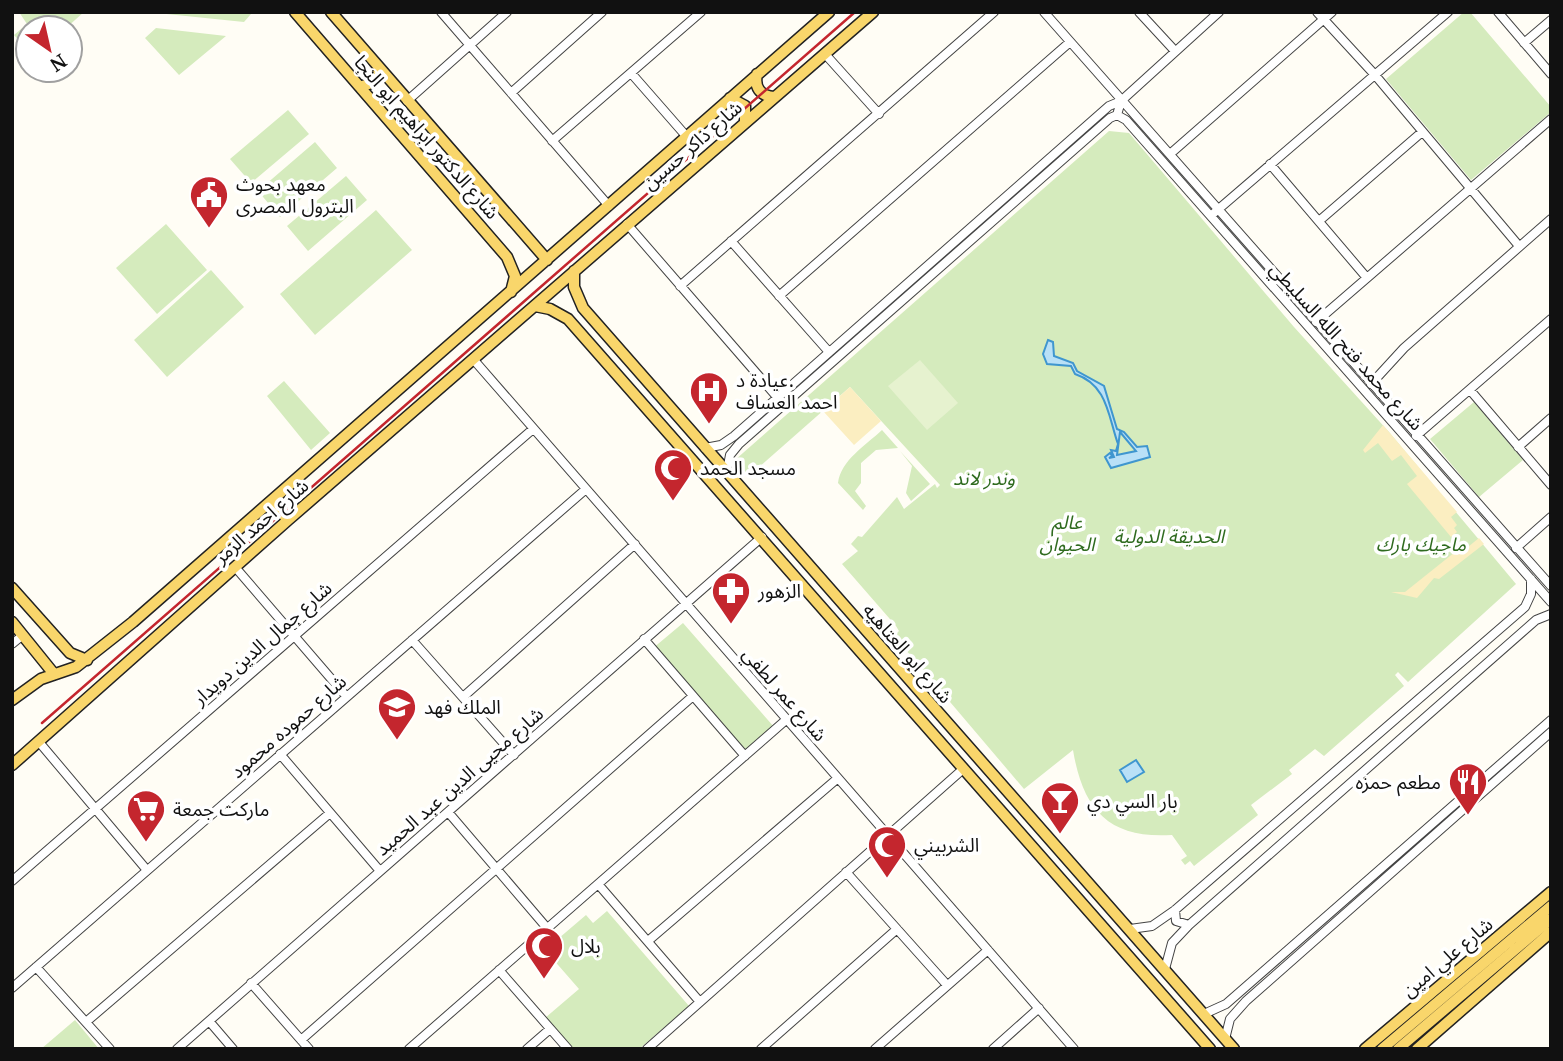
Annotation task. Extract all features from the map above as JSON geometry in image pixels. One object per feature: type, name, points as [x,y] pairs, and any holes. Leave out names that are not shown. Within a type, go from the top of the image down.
[{"type":"main road","name":"شارع الدكتور ابراهيم ابو النجا","points":[[295,12],[508,257],[515,276],[511,292]]},
{"type":"main road","name":"شارع الدكتور ابراهيم ابو النجا","points":[[331,12],[547,260]]},
{"type":"main road","name":"شارع ذاكر حسين","points":[[511,292],[829,12]]},
{"type":"main road","name":"شارع ذاكر حسين","points":[[535,306],[873,12]]},
{"type":"main road","points":[[360,87],[374,82],[380,69]]},
{"type":"main road","points":[[757,74],[758,89],[763,94],[774,97]]},
{"type":"main road","points":[[730,98],[741,100],[746,106],[748,112],[744,122]]},
{"type":"main road","name":"شارع ابو العتاهيه","points":[[574,271],[576,294],[583,308],[1234,1049]]},
{"type":"main road","name":"شارع احمد الزمر","points":[[12,700],[34,682],[87,660],[511,292]]},
{"type":"main road","points":[[568,319],[569,308],[578,305],[583,308]]},
{"type":"main road","name":"شارع احمد الزمر","points":[[12,765],[535,306]]},
{"type":"main road","name":"شارع ابو العتاهيه","points":[[535,306],[550,309],[568,319],[1210,1049]]},
{"type":"main road","points":[[272,502],[288,520]]},
{"type":"main road","points":[[12,588],[70,653],[87,660]]},
{"type":"main road","points":[[23,635],[40,620]]},
{"type":"main road","points":[[12,622],[54,674]]},
{"type":"main road","name":"شارع علي امين","points":[[1365,1049],[1551,892]]},
{"type":"main road","points":[[1398,1049],[1429,1016],[1551,906]]},
{"type":"main road","points":[[1382,1049],[1429,1016],[1551,919]]},
{"type":"main road","points":[[1417,1049],[1551,932]]},
{"type":"street","points":[[441,12],[609,206]]},
{"type":"street","points":[[407,101],[507,12]]},
{"type":"street","points":[[511,93],[602,12]]},
{"type":"street","points":[[552,141],[701,12]]},
{"type":"street","points":[[680,285],[994,12]]},
{"type":"street","name":"شارع محمد فتح الله السليطي","points":[[1044,12],[1551,586]]},
{"type":"street","points":[[1139,12],[1175,51]]},
{"type":"street","points":[[705,448],[736,440],[1110,114],[1119,97],[1128,93],[1219,12]]},
{"type":"street","points":[[1170,154],[1320,16],[1332,12]]},
{"type":"street","points":[[1210,217],[1448,12]]},
{"type":"street","points":[[1498,12],[1551,74]]},
{"type":"street","points":[[1320,16],[1375,75],[1519,246]]},
{"type":"street","points":[[1524,43],[1551,20]]},
{"type":"street","points":[[779,296],[1070,42]]},
{"type":"street","points":[[825,54],[879,114]]},
{"type":"street","points":[[631,73],[687,137]]},
{"type":"street","points":[[727,471],[736,440],[777,397],[1110,114],[1119,97]]},
{"type":"street","name":"شارع محمد فتح الله السليطي","points":[[1110,114],[1125,120],[1551,602]]},
{"type":"street","points":[[1316,322],[1551,119]]},
{"type":"street","points":[[1319,221],[1422,132]]},
{"type":"street","points":[[1270,164],[1367,278]]},
{"type":"street","points":[[1371,384],[1404,348],[1551,219]]},
{"type":"street","points":[[627,224],[777,397]]},
{"type":"street","points":[[732,241],[829,352]]},
{"type":"street","points":[[1416,436],[1551,319]]},
{"type":"street","name":"شارع عمر لطفي","points":[[473,359],[1074,1049]]},
{"type":"street","points":[[1470,390],[1551,485]]},
{"type":"street","points":[[1518,447],[1551,418]]},
{"type":"street","name":"شارع جمال الدين دويدار","points":[[12,881],[533,429]]},
{"type":"street","name":"شارع حموده محمود","points":[[12,988],[586,489]]},
{"type":"street","points":[[1516,548],[1551,517]]},
{"type":"street","name":"شارع محيى الدين عبد الحميد","points":[[177,1049],[762,537]]},
{"type":"street","points":[[463,697],[635,544]]},
{"type":"street","points":[[235,567],[346,696]]},
{"type":"street","points":[[1130,929],[1152,926],[1175,910],[1525,607],[1531,594],[1531,579]]},
{"type":"street","points":[[1525,607],[1534,611],[1536,620]]},
{"type":"street","points":[[1165,969],[1172,943],[1189,925],[1536,620],[1551,614]]},
{"type":"street","points":[[12,644],[23,635]]},
{"type":"street","points":[[644,639],[745,756]]},
{"type":"street","points":[[412,640],[514,755]]},
{"type":"street","points":[[301,1040],[693,696]]},
{"type":"street","points":[[409,1049],[787,719]]},
{"type":"street","points":[[1204,1014],[1226,1004],[1551,720]]},
{"type":"street","points":[[1225,1038],[1227,1025],[1234,1013],[1551,732]]},
{"type":"street","points":[[39,742],[146,869]]},
{"type":"street","points":[[281,754],[380,871]]},
{"type":"street","points":[[651,1048],[962,770]]},
{"type":"street","points":[[648,941],[838,778]]},
{"type":"street","points":[[448,812],[547,928]]},
{"type":"street","points":[[86,1022],[330,813]]},
{"type":"street","points":[[846,872],[947,985]]},
{"type":"street","points":[[598,884],[700,1002]]},
{"type":"street","points":[[1175,910],[1176,921],[1189,925]]},
{"type":"street","points":[[761,1049],[897,929]]},
{"type":"street","points":[[875,1049],[988,950]]},
{"type":"street","points":[[36,967],[110,1049]]},
{"type":"street","points":[[499,970],[568,1049]]},
{"type":"street","points":[[251,983],[309,1049]]},
{"type":"street","points":[[1226,1004],[1228,1010],[1234,1013]]},
{"type":"street","points":[[993,1049],[1039,1008]]},
{"type":"street","points":[[209,1021],[233,1049]]},
{"type":"street","points":[[527,1049],[550,1028]]},
{"type":"green space","points":[[19,12],[84,12],[82,14]]},
{"type":"green space","points":[[147,12],[249,12],[251,14],[244,22]]},
{"type":"green space","points":[[1464,12],[1470,12],[1551,107],[1551,112],[1471,180],[1386,79]]},
{"type":"green space","points":[[156,28],[226,36],[179,75],[145,38]]},
{"type":"green space","points":[[288,110],[309,134],[251,183],[230,159]]},
{"type":"green space","name":"الحديقة الدولية","points":[[1109,131],[1129,133],[1294,327],[1389,432],[1516,584],[1408,682],[1398,672],[1395,675],[1404,686],[1324,756],[1315,749],[1289,770],[1292,774],[1251,805],[1258,815],[1194,866],[1190,861],[1185,865],[1181,860],[1187,856],[1172,835],[1131,832],[1116,826],[1103,816],[1084,789],[1073,750],[1024,789],[894,636],[899,631],[896,626],[842,564],[858,551],[851,544],[858,536],[862,537],[897,497],[904,509],[935,484],[937,488],[940,485],[850,387],[749,476],[735,460]]},
{"type":"green space","points":[[315,142],[337,168],[280,217],[258,191]]},
{"type":"green space","points":[[346,176],[367,200],[308,251],[287,226]]},
{"type":"green space","points":[[376,210],[412,250],[315,335],[280,294]]},
{"type":"green space","points":[[166,224],[207,270],[157,314],[116,268]]},
{"type":"green space","points":[[211,270],[244,307],[167,377],[134,340]]},
{"type":"green space","points":[[920,360],[958,403],[927,430],[888,386]]},
{"type":"green space","points":[[284,381],[330,433],[311,450],[267,396]]},
{"type":"green space","points":[[1474,402],[1523,460],[1479,497],[1430,439]]},
{"type":"green space","points":[[882,430],[898,448],[876,450],[861,463],[861,483],[855,491],[866,506],[863,510],[838,483],[849,460]]},
{"type":"green space","points":[[900,451],[930,484],[911,501],[906,493],[912,466]]},
{"type":"green space","points":[[683,623],[774,727],[743,752],[652,649]]},
{"type":"green space","points":[[607,911],[689,1006],[639,1049],[572,1049],[545,1018],[579,989],[545,950],[586,915],[593,923]]},
{"type":"green space","points":[[75,1020],[99,1049],[41,1049]]},
{"type":"sand","points":[[850,387],[881,421],[854,445],[823,411]]},
{"type":"sand","points":[[1383,425],[1457,512],[1451,517],[1457,525],[1454,528],[1457,532],[1451,537],[1407,484],[1417,476],[1401,455],[1392,461],[1378,443],[1365,453],[1363,450]]},
{"type":"sand","points":[[1479,538],[1484,544],[1439,579],[1434,578],[1417,598],[1391,592],[1405,592],[1460,548],[1463,551]]},
{"type":"water","points":[[1048,340],[1053,342],[1054,356],[1073,363],[1077,371],[1104,386],[1117,429],[1124,432],[1137,447],[1147,446],[1150,457],[1111,468],[1105,457],[1110,453],[1112,456],[1109,458],[1114,457],[1111,450],[1116,451],[1118,444],[1109,412],[1100,394],[1086,379],[1075,374],[1071,366],[1047,364],[1043,354]],"holes":[[[1120,432],[1136,451],[1117,455]]]},
{"type":"water","points":[[1136,760],[1144,772],[1127,782],[1120,770]]},
{"type":"railway","points":[[42,723],[855,12]]},
{"type":"place","name":"معهد بحوث البترول المصرى","points":[[209,229]]},
{"type":"place","name":"عيادة د. احمد العساف","points":[[709,425]]},
{"type":"place","name":"مسجد الحمد","points":[[673,502]]},
{"type":"place","name":"الزهور","points":[[731,625]]},
{"type":"place","name":"الملك فهد","points":[[397,741]]},
{"type":"place","name":"مطعم حمزه","points":[[1468,816]]},
{"type":"place","name":"بار السي دي","points":[[1060,835]]},
{"type":"place","name":"ماركت جمعة","points":[[146,843]]},
{"type":"place","name":"الشربيني","points":[[887,879]]},
{"type":"place","name":"بلال","points":[[544,980]]},
{"type":"park label","name":"وندر لاند","points":[[984,478]]},
{"type":"park label","name":"عالم الحيوان","points":[[1067,533]]},
{"type":"park label","name":"ماجيك بارك","points":[[1421,544]]}]
